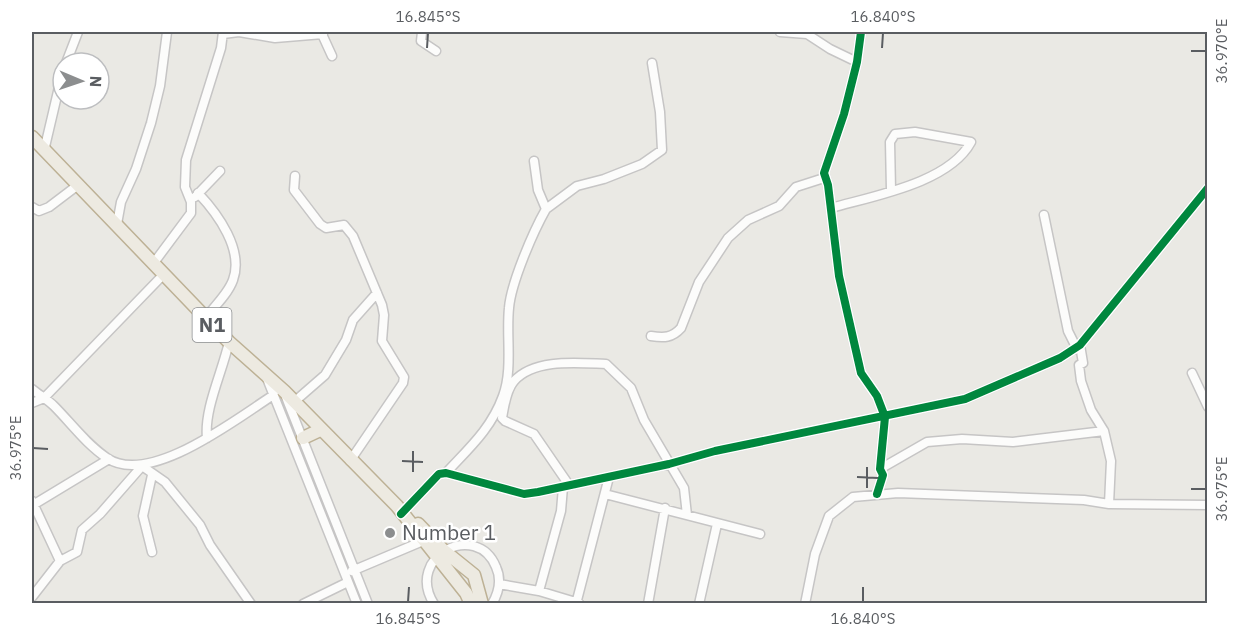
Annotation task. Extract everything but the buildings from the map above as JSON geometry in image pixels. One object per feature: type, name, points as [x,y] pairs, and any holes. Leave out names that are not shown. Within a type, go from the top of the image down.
[{"type":"highway","name":"N1","points":[[32,138],[205,318],[265,374],[278,391],[294,402],[401,510],[439,554],[469,598],[479,587]]},
{"type":"highway","points":[[303,438],[320,430]]},
{"type":"highway","name":"N1","points":[[401,510],[423,541],[439,554],[469,570],[476,578],[482,603]]},
{"type":"highway","points":[[455,579],[469,570]]},
{"type":"street","points":[[71,51],[78,32]]},
{"type":"street","points":[[117,224],[121,202],[136,169],[151,123],[160,86],[168,32]]},
{"type":"street","points":[[153,264],[190,216],[191,202],[185,187],[186,160],[223,32],[321,33],[332,56]]},
{"type":"street","points":[[422,32],[421,41],[436,51]]},
{"type":"street","points":[[780,32],[807,34],[830,49],[857,62]]},
{"type":"street","points":[[861,32],[857,62],[824,178],[828,185],[839,276],[861,373],[877,396],[885,417],[880,469],[883,475],[877,494]]},
{"type":"street","points":[[401,510],[439,474],[446,472],[480,439],[503,395],[506,385],[511,295],[546,209],[577,186],[604,179],[642,164],[662,150],[660,111],[652,63]]},
{"type":"street","points":[[44,150],[53,111]]},
{"type":"street","points":[[831,208],[891,190],[934,176],[963,154],[971,142],[915,132],[896,134],[890,142],[891,190]]},
{"type":"street","points":[[534,161],[538,190],[546,209]]},
{"type":"street","points":[[191,202],[220,171]]},
{"type":"street","points":[[295,176],[294,190],[320,224],[326,228],[340,225],[349,228],[384,315],[382,341],[404,377],[403,383],[350,461]]},
{"type":"street","points":[[651,336],[664,338],[675,334],[681,328],[699,282],[728,238],[748,220],[779,206],[796,187],[824,178]]},
{"type":"street","points":[[32,207],[39,211],[49,207],[78,185]]},
{"type":"street","points":[[446,472],[524,494],[976,396],[1060,358],[1080,345],[1208,188]]},
{"type":"street","points":[[198,193],[211,207],[226,232],[235,256],[233,281],[205,318]]},
{"type":"street","points":[[1044,215],[1068,331],[1074,343],[1080,345]]},
{"type":"street","points":[[32,403],[44,398],[164,275]]},
{"type":"street","points":[[294,402],[326,375],[346,340],[353,320],[377,293]]},
{"type":"street","points":[[207,438],[206,426],[212,399],[223,372],[229,342]]},
{"type":"street","points":[[1080,345],[1084,359],[1080,365],[1081,381],[1091,410],[1104,431],[1111,461],[1109,504]]},
{"type":"street","points":[[539,591],[566,486],[534,434],[502,418],[514,382],[535,370],[554,364],[611,366],[631,388],[644,420],[684,488],[687,515]]},
{"type":"street","points":[[1192,373],[1208,407]]},
{"type":"street","points":[[32,389],[109,459],[142,466],[165,482],[200,525],[210,545],[251,603]]},
{"type":"street","points":[[32,597],[60,561],[77,552],[82,530],[100,514],[142,466],[198,445],[278,391]]},
{"type":"street","points":[[278,391],[303,438],[368,603]]},
{"type":"street","points":[[278,391],[333,545],[357,603]]},
{"type":"street","points":[[880,469],[927,442],[962,439],[1013,442],[1104,431]]},
{"type":"street","points":[[60,561],[32,502],[109,459]]},
{"type":"street","points":[[152,475],[144,516],[152,552]]},
{"type":"street","points":[[500,584],[539,591],[577,603],[609,477]]},
{"type":"street","points":[[605,494],[760,534]]},
{"type":"street","points":[[805,603],[815,554],[829,516],[853,497],[877,494],[1076,499],[1109,504],[1208,505]]},
{"type":"street","points":[[648,603],[665,508]]},
{"type":"street","points":[[699,603],[717,524]]},
{"type":"street","points":[[303,603],[355,570],[423,541]]},
{"type":"street","points":[[333,545],[343,542]]},
{"type":"street","points":[[434,603],[427,582],[430,566],[439,554],[461,545],[481,549],[495,564],[500,584],[492,603]]},
{"type":"cycle path","points":[[861,32],[857,62],[844,114],[824,173],[828,185],[839,276],[861,373],[877,396],[885,417],[880,469],[883,475],[877,494]]},
{"type":"cycle path","points":[[401,514],[439,474],[446,473],[524,494],[669,464],[715,451],[965,399],[1060,358],[1080,345],[1208,188]]},
{"type":"place","name":"Number 1","points":[[390,533]]}]
